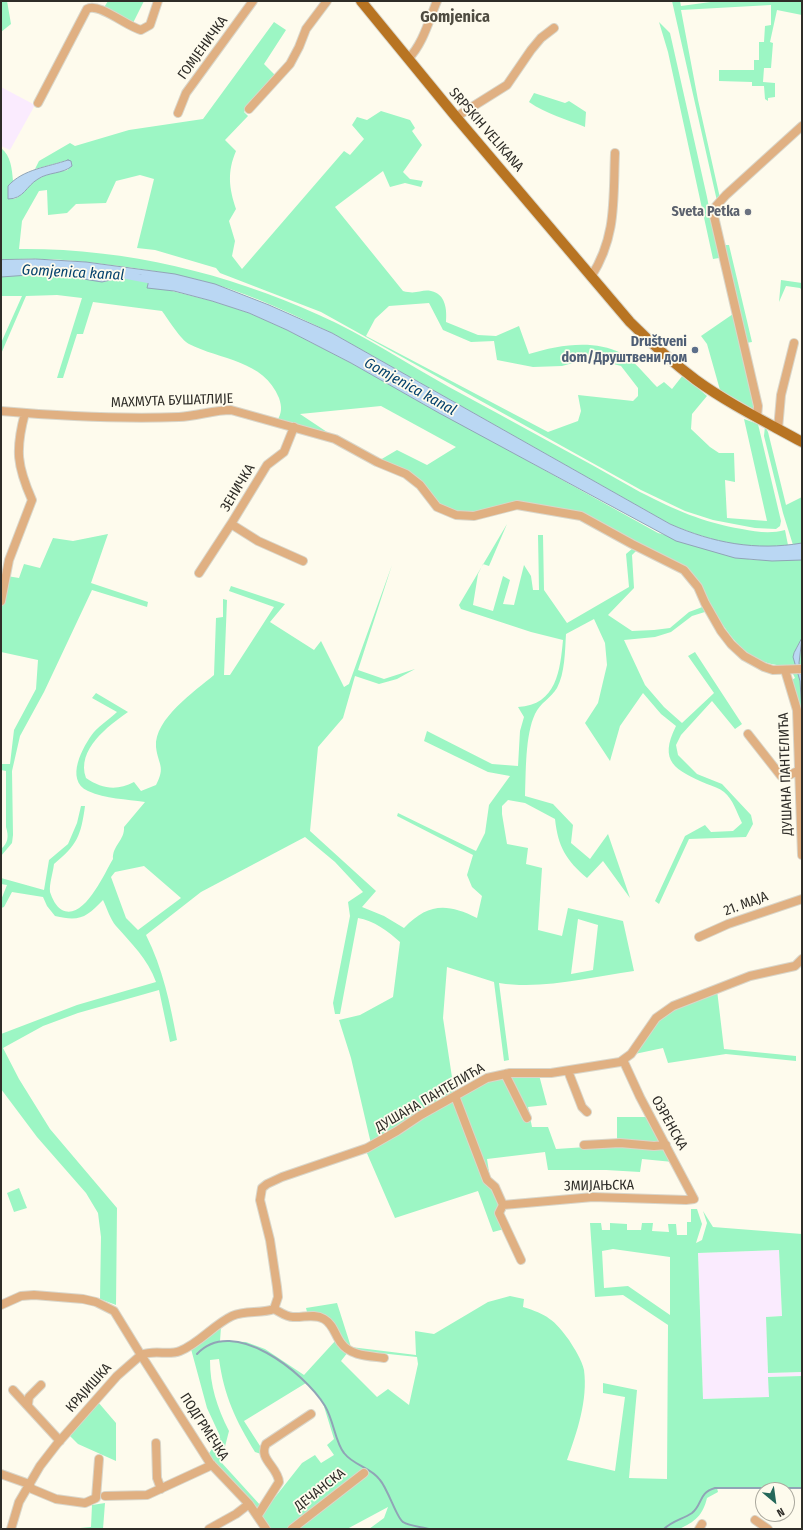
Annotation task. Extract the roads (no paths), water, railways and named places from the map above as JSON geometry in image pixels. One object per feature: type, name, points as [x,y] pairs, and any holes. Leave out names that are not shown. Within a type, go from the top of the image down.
[{"type":"main road","name":"SRPSKIH VELIKANA","points":[[361,1],[456,117],[630,322],[668,358],[698,381],[757,417],[802,442]]},
{"type":"street","points":[[38,103],[87,10],[97,8],[133,28],[141,30],[150,25],[158,1]]},
{"type":"street","name":"ГОМЈЕНИЧКА","points":[[178,113],[186,93],[253,1]]},
{"type":"street","points":[[249,109],[290,64],[306,29],[327,1]]},
{"type":"street","points":[[408,59],[415,52],[421,41],[437,1]]},
{"type":"street","points":[[456,117],[507,85],[531,50],[541,38],[554,28]]},
{"type":"street","points":[[757,417],[758,406],[713,212],[726,194],[802,126]]},
{"type":"street","points":[[591,277],[602,260],[609,239],[613,211],[615,154]]},
{"type":"street","points":[[778,429],[781,395],[794,342]]},
{"type":"street","name":"МАХМУТА БУШАТЛИЈЕ","points":[[1,411],[180,417],[221,410],[231,410],[335,439],[377,462],[406,474],[420,485],[437,507],[456,515],[474,516],[516,505],[571,513],[589,519],[632,544],[684,570],[698,587],[713,617],[731,644],[744,656],[756,664],[773,670],[802,669]]},
{"type":"street","points":[[1,601],[9,560],[32,500],[20,469],[18,452],[25,413]]},
{"type":"street","name":"ЗЕНИЧКА","points":[[199,572],[232,524],[267,465],[284,452],[294,427]]},
{"type":"street","name":"ЗЕНИЧКА","points":[[232,524],[258,541],[303,561]]},
{"type":"street","name":"ДУШАНА ПАНТЕЛИЋА","points":[[788,670],[798,710],[798,772],[802,855]]},
{"type":"street","points":[[748,734],[781,776],[787,776],[798,772]]},
{"type":"street","name":"21. МАЈА","points":[[699,937],[728,924],[802,898]]},
{"type":"street","points":[[623,1060],[631,1054],[656,1018],[673,1006],[750,976],[796,966],[802,959]]},
{"type":"street","name":"ДУШАНА ПАНТЕЛИЋА","points":[[274,1309],[278,1297],[270,1240],[260,1200],[262,1188],[282,1177],[367,1148],[487,1078],[505,1074],[551,1073],[623,1060]]},
{"type":"street","name":"ОЗРЕНСКА","points":[[623,1060],[640,1097],[694,1199]]},
{"type":"street","points":[[568,1070],[582,1107],[587,1112]]},
{"type":"street","points":[[505,1074],[528,1118]]},
{"type":"street","points":[[454,1096],[487,1180],[495,1186],[504,1205],[499,1213],[520,1260]]},
{"type":"street","points":[[584,1145],[620,1143],[654,1146],[666,1144]]},
{"type":"street","name":"ЗМИЈАЊСКА","points":[[504,1205],[593,1197],[680,1200],[694,1199]]},
{"type":"street","points":[[1,1305],[21,1296],[34,1295],[83,1299],[96,1302],[114,1311],[141,1355],[151,1351],[165,1353],[180,1351],[198,1342],[222,1321],[231,1317],[252,1312],[264,1313],[274,1309],[292,1318],[313,1316],[323,1318],[330,1324],[342,1344],[347,1349],[357,1354],[384,1358]]},
{"type":"street","name":"КРАЈИШКА","points":[[11,1529],[19,1502],[29,1484],[60,1441],[117,1376],[141,1355]]},
{"type":"street","name":"ПОДГРМЕЧКА","points":[[141,1355],[212,1465],[249,1504],[258,1515],[266,1529]]},
{"type":"street","points":[[28,1404],[29,1397],[41,1385]]},
{"type":"street","points":[[13,1390],[28,1404],[60,1441]]},
{"type":"street","points":[[258,1515],[279,1482],[279,1476],[264,1457],[264,1448],[266,1444],[312,1414]]},
{"type":"street","points":[[156,1443],[157,1478],[161,1488]]},
{"type":"street","points":[[1,1474],[29,1484],[32,1489],[56,1499],[85,1503],[96,1498],[99,1459]]},
{"type":"street","points":[[105,1496],[147,1495],[212,1465]]},
{"type":"street","name":"ДЕЧАНСКА","points":[[292,1529],[364,1473]]},
{"type":"street","points":[[209,1529],[236,1514],[249,1504]]},
{"type":"street","points":[[758,1522],[768,1529]]},
{"type":"water","points":[[68,160],[71,161],[72,166],[68,169],[42,177],[34,182],[18,197],[8,199],[8,186],[14,180],[36,169]]},
{"type":"water","points":[[36,259],[86,262],[175,274],[215,284],[269,305],[332,333],[670,524],[702,536],[735,544],[768,546],[802,543],[802,560],[772,561],[735,558],[676,541],[439,413],[351,363],[287,330],[249,313],[174,291],[147,288],[149,280],[141,275],[132,275],[102,282],[71,277],[29,275],[1,277],[1,260]]},
{"type":"water","points":[[802,638],[799,663],[802,678],[802,712],[800,681],[793,657]]},
{"type":"waterway","name":"Gomjenica kanal","points":[[119,274],[156,281]]},
{"type":"waterway","points":[[197,1354],[212,1344],[229,1341],[248,1345],[267,1353],[285,1365],[302,1378],[325,1406],[338,1443],[344,1453],[353,1461],[372,1472],[380,1480],[401,1520],[409,1524],[429,1529]]},
{"type":"waterway","points":[[664,1529],[670,1524],[692,1513],[698,1506],[703,1496],[715,1488],[802,1488]]},
{"type":"place","name":"Sveta Petka","points":[[748,212]]},
{"type":"place","name":"Društveni dom/Друштвени дом","points":[[695,350]]},
{"type":"district","name":"Gomjenica","points":[[455,18]]}]
